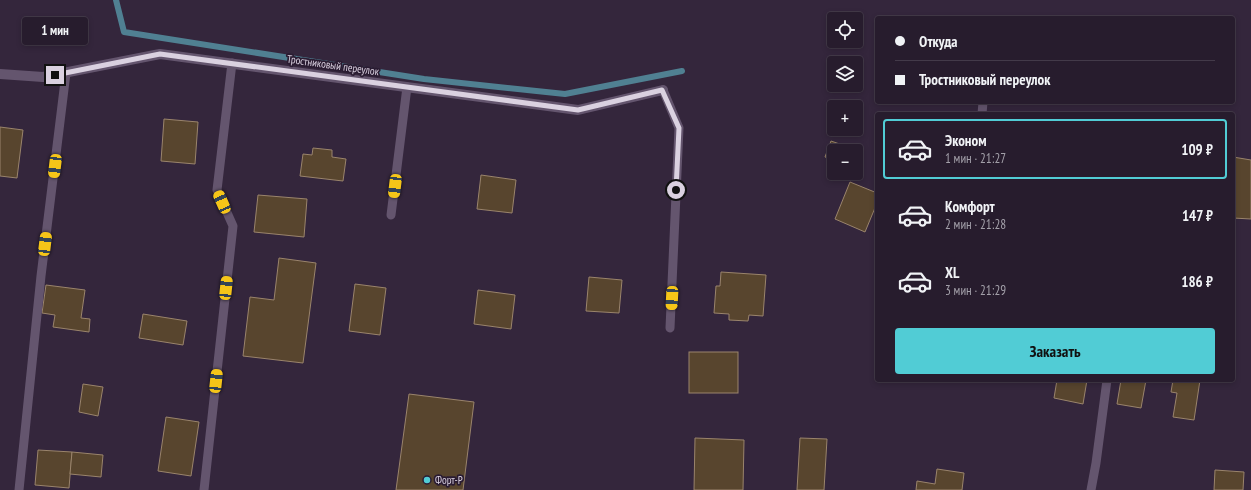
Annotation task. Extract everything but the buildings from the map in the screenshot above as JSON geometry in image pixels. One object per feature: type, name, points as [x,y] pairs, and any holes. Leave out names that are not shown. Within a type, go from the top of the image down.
[{"type":"street","name":"Тростниковый переулок","points":[[0,74],[44,77],[160,54],[578,110],[662,90]]},
{"type":"lane","points":[[204,490],[233,226],[217,190],[232,64]]},
{"type":"lane","points":[[19,490],[40,284],[66,73]]},
{"type":"lane","points":[[391,215],[407,87]]},
{"type":"lane","points":[[662,90],[679,128],[670,328]]},
{"type":"lane","points":[[1091,490],[1107,382]]},
{"type":"waterway","points":[[116,0],[124,32],[424,79],[565,94],[682,71]]},
{"type":"place","name":"Форт-Р","points":[[427,480]]},
{"type":"route","points":[[55,75],[160,54],[578,110],[662,90],[679,128],[676,190]]}]
